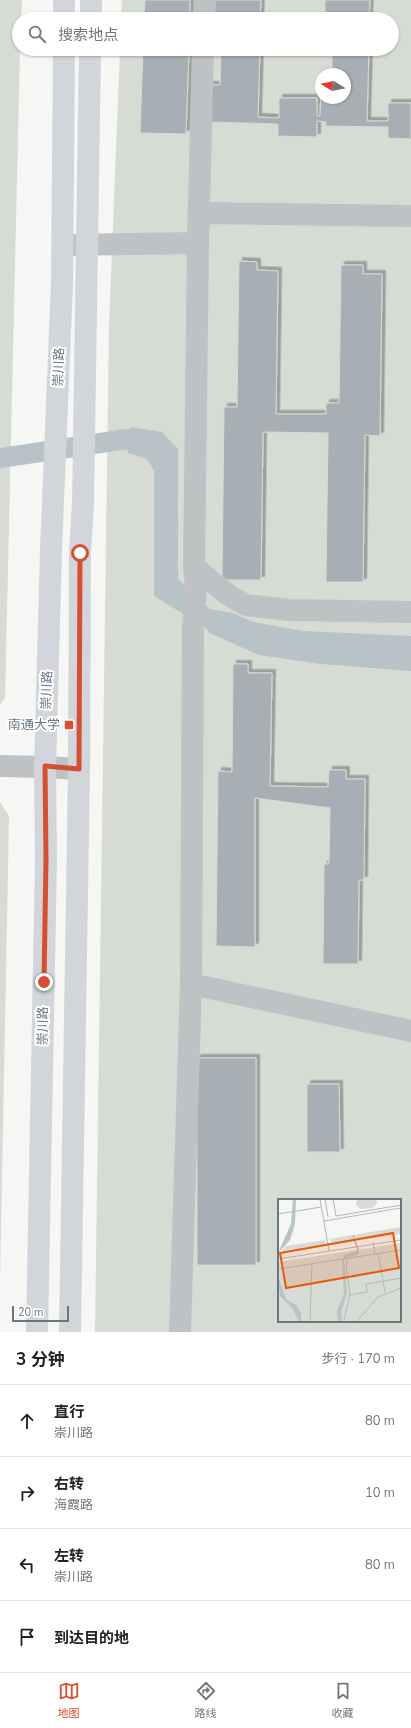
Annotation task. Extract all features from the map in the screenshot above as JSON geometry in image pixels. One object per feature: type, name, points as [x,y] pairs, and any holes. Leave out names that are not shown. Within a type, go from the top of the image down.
[{"type":"main road","points":[[64,0],[64,12]]},
{"type":"main road","points":[[91,0],[91,12]]},
{"type":"main road","name":"崇川路","points":[[37,1332],[46,860],[45,766],[51,550],[63,245],[64,56]]},
{"type":"main road","name":"崇川路","points":[[70,1332],[79,769],[80,553],[83,504],[90,56]]},
{"type":"street","points":[[204,0],[204,12]]},
{"type":"street","points":[[180,1332],[191,984],[193,629],[196,586],[194,567],[198,243],[203,56]]},
{"type":"street","points":[[199,213],[411,216]]},
{"type":"street","points":[[63,245],[198,243]]},
{"type":"street","points":[[194,567],[227,594],[246,604],[288,610],[411,612]]},
{"type":"street","points":[[0,766],[45,766],[79,769]]},
{"type":"street","points":[[191,984],[411,1031]]},
{"type":"shaded area","points":[[0,0],[22,0],[21,12],[12,12],[12,56],[20,56],[5,698],[0,705]]},
{"type":"shaded area","points":[[122,0],[411,0],[411,1332],[95,1332],[109,326],[120,56],[399,56],[399,12],[121,12]]},
{"type":"shaded area","points":[[131,427],[162,432],[178,449],[178,579],[210,609],[233,613],[253,622],[303,631],[411,636],[411,671],[321,664],[259,655],[210,633],[205,627],[154,596],[154,471],[147,459],[128,453],[127,439]]},
{"type":"shaded area","points":[[0,802],[9,816],[0,1282]]},
{"type":"building","points":[[145,0],[190,0],[190,12],[144,12]]},
{"type":"building","points":[[214,0],[261,0],[260,12],[214,12]]},
{"type":"building","points":[[325,0],[370,0],[369,12],[325,12]]},
{"type":"building","points":[[143,56],[189,56],[186,134],[140,133]]},
{"type":"building","points":[[221,56],[260,56],[258,117],[279,118],[279,98],[315,98],[315,104],[317,104],[317,116],[320,116],[320,104],[351,104],[351,68],[332,68],[332,56],[369,56],[367,121],[388,121],[388,103],[411,103],[411,139],[388,138],[388,127],[326,126],[326,122],[317,121],[317,137],[278,136],[278,124],[209,122],[210,85],[220,85]]},
{"type":"building","points":[[239,261],[257,262],[257,270],[278,271],[276,414],[326,414],[326,403],[339,403],[341,265],[363,265],[363,274],[382,274],[380,436],[365,435],[363,582],[326,582],[328,433],[263,432],[261,580],[222,580],[224,407],[237,407]]},
{"type":"building","points":[[233,664],[248,664],[248,673],[272,673],[270,786],[328,787],[329,770],[346,770],[346,779],[365,779],[364,880],[359,880],[358,964],[323,964],[324,864],[329,864],[330,808],[255,798],[255,947],[216,946],[218,771],[232,772]]},
{"type":"building","points":[[197,1058],[256,1058],[256,1265],[197,1265]]},
{"type":"building","points":[[307,1084],[339,1084],[340,1152],[307,1152]]},
{"type":"waterway","points":[[0,458],[127,439]]},
{"type":"place","name":"南通大学","points":[[69,725]]},
{"type":"route","points":[[44,982],[46,860],[45,766],[79,769],[80,553]]}]
